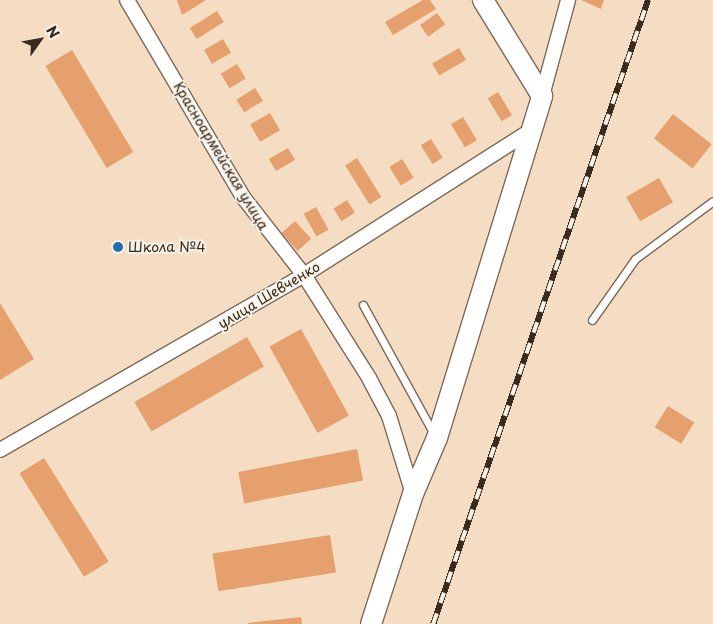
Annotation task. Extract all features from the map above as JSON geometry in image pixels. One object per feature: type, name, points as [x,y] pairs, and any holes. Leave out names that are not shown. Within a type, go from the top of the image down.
[{"type":"street","name":"Красноармейская улица","points":[[127,0],[243,197],[304,275],[389,416],[413,494]]},
{"type":"street","points":[[483,0],[542,96]]},
{"type":"street","points":[[370,624],[413,494],[437,438],[532,130],[568,0]]},
{"type":"street","name":"улица Шевченко","points":[[0,450],[304,275],[532,130]]},
{"type":"lane","points":[[592,320],[635,259],[713,201]]},
{"type":"lane","points":[[363,305],[437,438]]},
{"type":"building","points":[[177,0],[206,0],[182,15]]},
{"type":"building","points":[[423,0],[430,0],[436,9],[393,35],[385,22]]},
{"type":"building","points":[[581,0],[604,0],[601,9]]},
{"type":"building","points":[[217,11],[224,22],[197,39],[190,28]]},
{"type":"building","points":[[437,13],[445,24],[428,37],[420,25]]},
{"type":"building","points":[[223,39],[231,53],[212,64],[204,50]]},
{"type":"building","points":[[459,48],[466,60],[439,76],[432,64]]},
{"type":"building","points":[[72,50],[133,152],[107,168],[45,66]]},
{"type":"building","points":[[237,64],[246,79],[229,88],[221,74]]},
{"type":"building","points":[[255,88],[263,101],[244,112],[236,100]]},
{"type":"building","points":[[498,92],[512,115],[502,121],[488,98]]},
{"type":"building","points":[[270,113],[280,130],[260,142],[250,124]]},
{"type":"building","points":[[673,114],[712,144],[693,169],[654,138]]},
{"type":"building","points":[[463,117],[477,140],[465,147],[451,124]]},
{"type":"building","points":[[431,139],[443,158],[432,164],[421,145]]},
{"type":"building","points":[[288,148],[295,160],[276,171],[269,159]]},
{"type":"building","points":[[357,158],[381,197],[370,204],[345,165]]},
{"type":"building","points":[[402,159],[414,178],[401,186],[389,167]]},
{"type":"building","points":[[659,178],[673,202],[640,221],[626,197]]},
{"type":"building","points":[[347,200],[355,213],[341,221],[333,208]]},
{"type":"building","points":[[316,207],[329,230],[316,237],[304,214]]},
{"type":"building","points":[[295,221],[311,239],[298,251],[282,233]]},
{"type":"building","points":[[0,303],[34,359],[0,380]]},
{"type":"building","points":[[301,329],[349,416],[318,433],[270,346]]},
{"type":"building","points":[[247,337],[264,366],[151,431],[134,402]]},
{"type":"building","points":[[668,406],[694,422],[681,444],[655,427]]},
{"type":"building","points":[[357,449],[363,480],[244,503],[238,472]]},
{"type":"building","points":[[44,458],[109,561],[84,577],[19,473]]},
{"type":"building","points":[[330,535],[336,573],[218,591],[212,554]]},
{"type":"building","points":[[301,617],[302,624],[248,624],[248,623]]},
{"type":"railway","points":[[433,624],[648,0]]},
{"type":"place","name":"Школа №4","points":[[118,247]]}]
